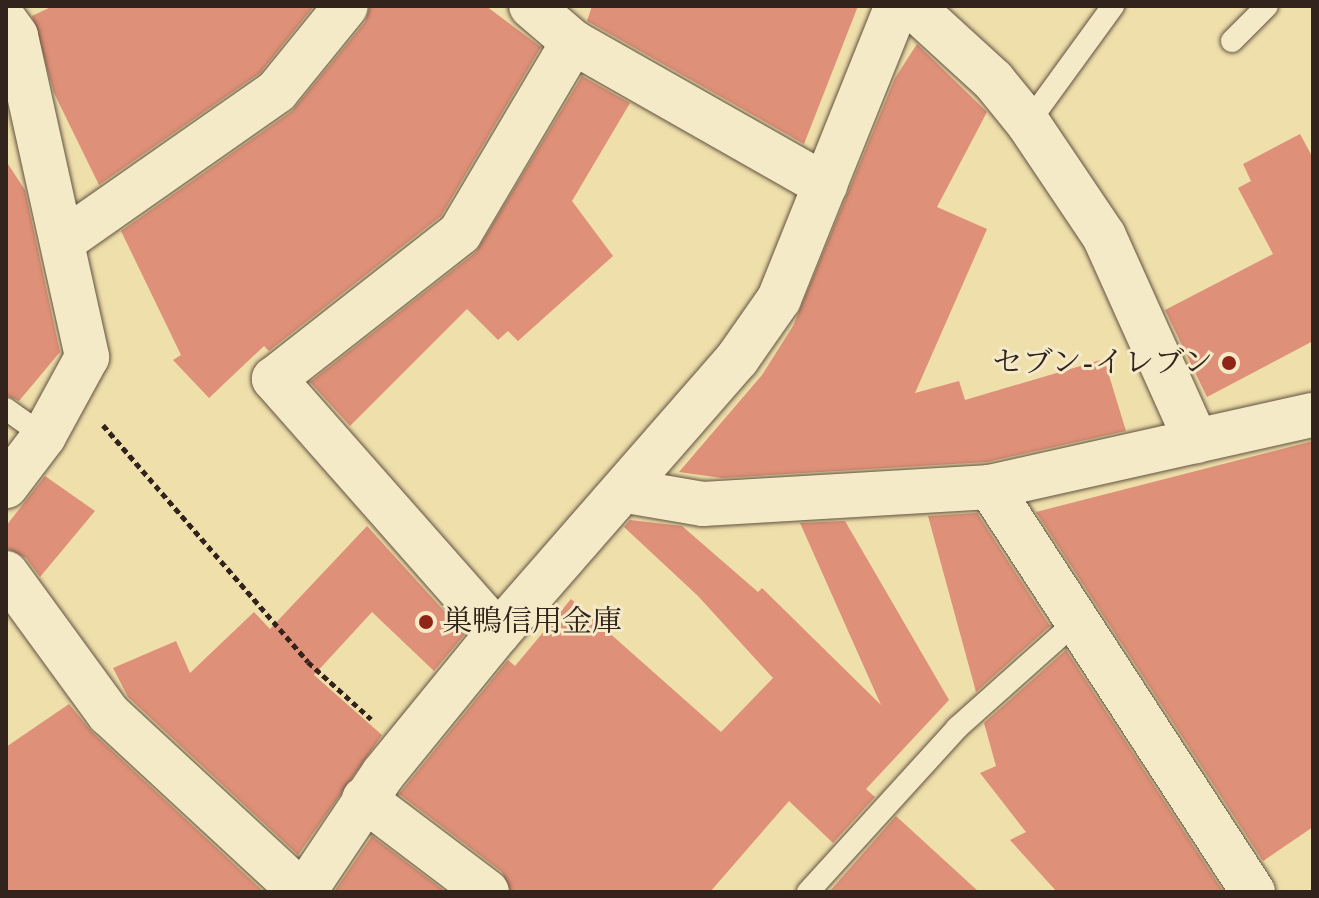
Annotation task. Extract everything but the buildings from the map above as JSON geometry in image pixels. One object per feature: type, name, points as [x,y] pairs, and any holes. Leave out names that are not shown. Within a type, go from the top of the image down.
[{"type":"street","points":[[63,241],[277,91],[346,6]]},
{"type":"street","points":[[531,6],[573,42],[825,185]]},
{"type":"street","points":[[6,573],[109,714],[302,892],[364,799],[404,749],[498,633],[627,491],[737,359],[779,299],[897,6]]},
{"type":"street","points":[[912,6],[949,36],[1028,123],[1104,236],[1196,441]]},
{"type":"street","points":[[6,22],[16,36],[87,357],[44,436],[6,486]]},
{"type":"street","points":[[498,633],[274,379],[460,233],[573,42]]},
{"type":"street","points":[[627,491],[703,504],[990,487],[1313,415]]},
{"type":"street","points":[[990,487],[1253,892]]},
{"type":"street","points":[[364,799],[487,892]]},
{"type":"lane","points":[[1028,123],[1113,6]]},
{"type":"lane","points":[[1232,41],[1267,6]]},
{"type":"lane","points":[[6,409],[44,436]]},
{"type":"lane","points":[[808,892],[957,728],[1077,621]]},
{"type":"path","points":[[71,387],[308,662],[404,749]]},
{"type":"place","name":"セブン-イレブン","points":[[1229,363]]},
{"type":"place","name":"巣鴨信用金庫","points":[[426,622]]}]
